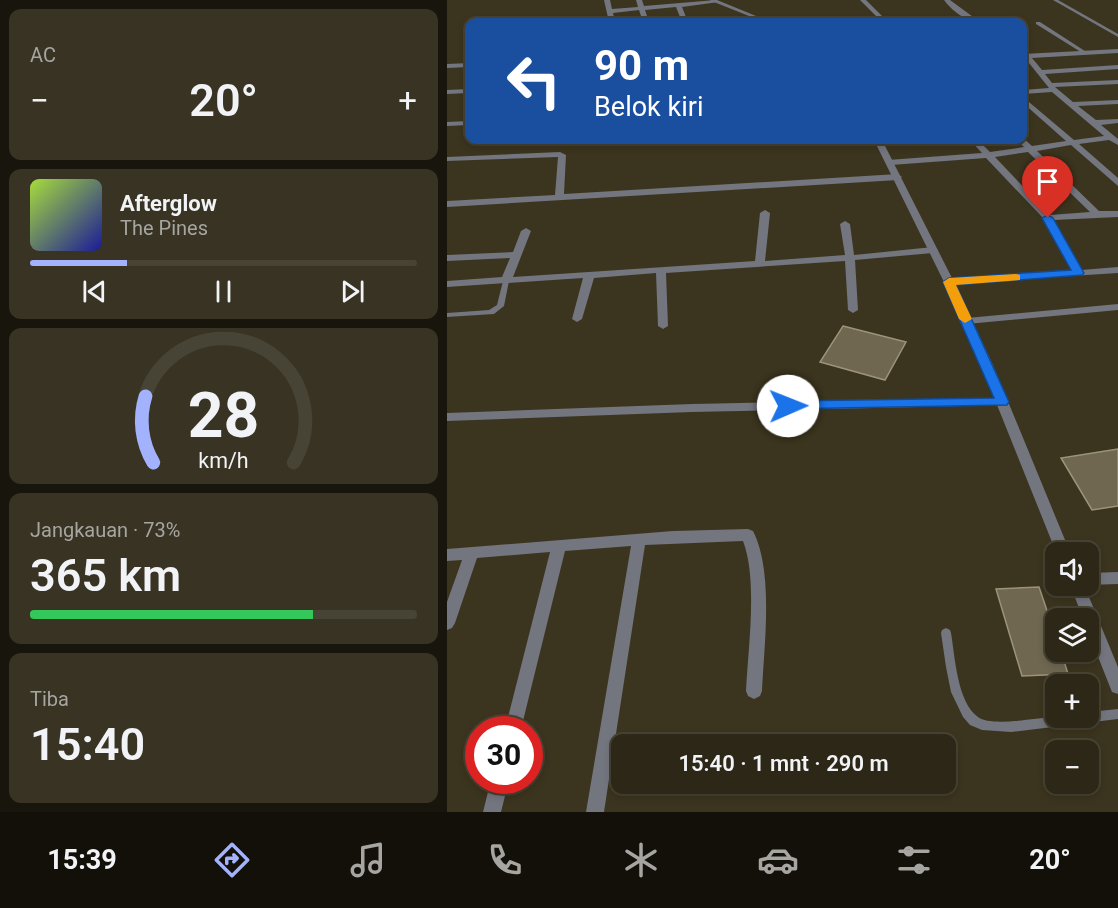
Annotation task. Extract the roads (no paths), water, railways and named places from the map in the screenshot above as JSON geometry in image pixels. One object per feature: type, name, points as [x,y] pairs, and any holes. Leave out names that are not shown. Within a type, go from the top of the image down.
[{"type":"street","points":[[607,0],[611,18]]},
{"type":"street","points":[[639,0],[644,18]]},
{"type":"street","points":[[610,11],[679,6],[698,0]]},
{"type":"street","points":[[863,0],[881,18]]},
{"type":"street","points":[[947,0],[971,18]]},
{"type":"street","points":[[687,4],[714,1],[758,18]]},
{"type":"street","points":[[679,6],[684,18]]},
{"type":"street","points":[[1027,56],[1118,51]]},
{"type":"street","points":[[1027,59],[1052,87],[1116,141]]},
{"type":"street","points":[[447,66],[465,65]]},
{"type":"street","points":[[1036,71],[1118,67]]},
{"type":"street","points":[[1027,91],[1118,82]]},
{"type":"street","points":[[447,92],[465,91]]},
{"type":"street","points":[[1071,104],[1118,102]]},
{"type":"street","points":[[1027,103],[1118,183]]},
{"type":"street","points":[[1093,123],[1118,121]]},
{"type":"street","points":[[447,124],[465,123]]},
{"type":"street","points":[[891,162],[990,155],[1072,142],[1116,141]]},
{"type":"street","points":[[880,144],[949,282],[1002,402],[1059,542]]},
{"type":"street","points":[[978,144],[1048,218],[1078,273]]},
{"type":"street","points":[[1025,144],[1097,214]]},
{"type":"street","points":[[447,159],[560,154],[562,155],[559,198]]},
{"type":"street","points":[[447,204],[898,177]]},
{"type":"street","points":[[761,263],[765,213]]},
{"type":"street","points":[[1048,218],[1118,214]]},
{"type":"street","points":[[845,224],[851,258],[853,310]]},
{"type":"street","points":[[506,281],[526,231]]},
{"type":"street","points":[[447,284],[851,258],[933,250]]},
{"type":"street","points":[[447,258],[516,255]]},
{"type":"street","points":[[661,270],[663,326]]},
{"type":"street","points":[[949,282],[1118,270]]},
{"type":"street","points":[[577,319],[589,276]]},
{"type":"street","points":[[966,321],[1118,307]]},
{"type":"street","points":[[447,417],[692,408],[1002,402]]},
{"type":"street","points":[[447,555],[471,555],[712,535],[748,536],[753,543],[756,582],[754,691]]},
{"type":"street","points":[[595,812],[639,541]]},
{"type":"street","points":[[516,716],[559,546]]},
{"type":"street","points":[[447,623],[471,555]]},
{"type":"street","points":[[1099,579],[1118,578]]},
{"type":"street","points":[[1081,596],[1118,687]]},
{"type":"street","points":[[492,812],[496,794]]},
{"type":"lane","points":[[1055,0],[1118,36]]},
{"type":"lane","points":[[1038,23],[1086,53]]},
{"type":"lane","points":[[447,315],[491,312],[500,306],[506,281]]},
{"type":"lane","points":[[946,633],[952,674],[962,704],[974,722],[994,728],[1045,722]]},
{"type":"lane","points":[[1099,716],[1118,714]]}]
